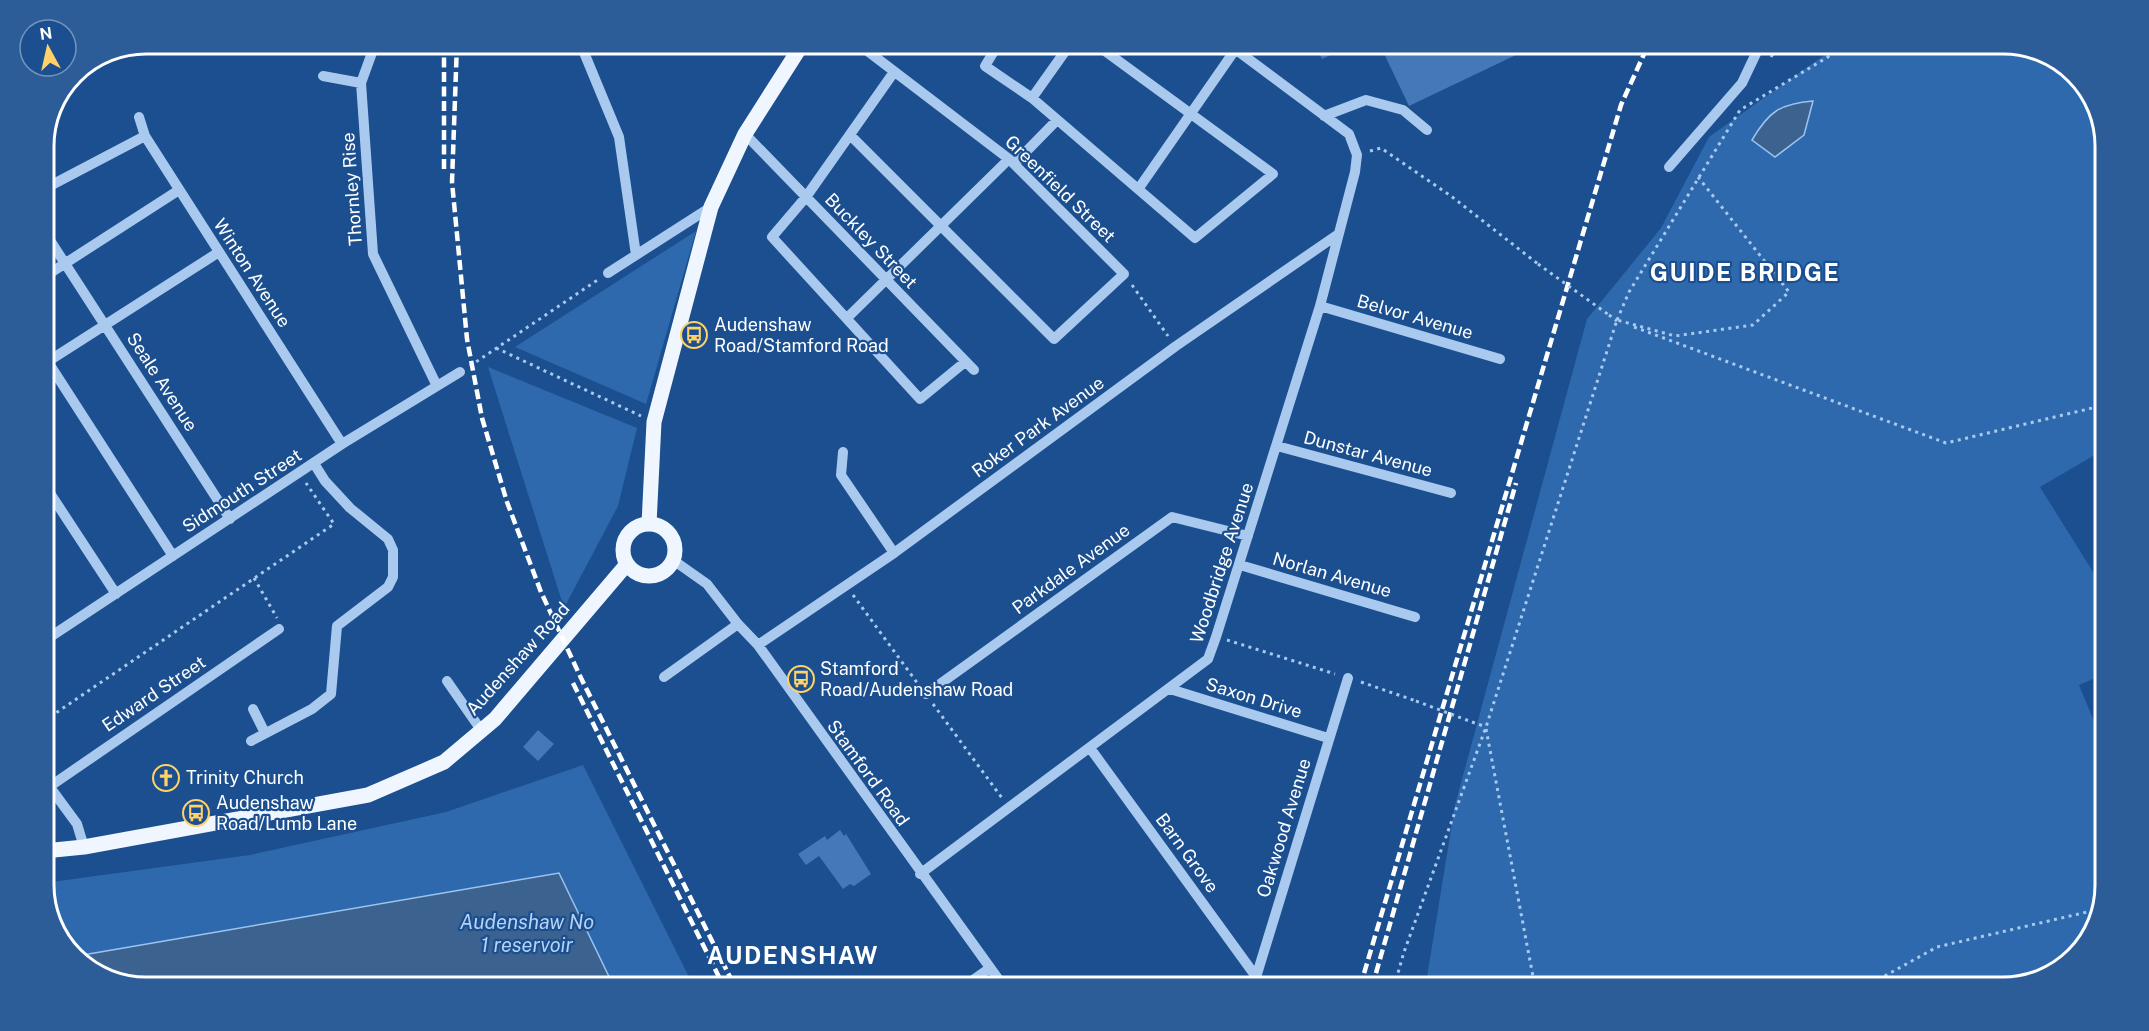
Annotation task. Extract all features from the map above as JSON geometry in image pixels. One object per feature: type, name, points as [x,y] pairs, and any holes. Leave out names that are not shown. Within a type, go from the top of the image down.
[{"type":"main road","points":[[649,524],[654,422],[711,207],[745,134],[797,54]]},
{"type":"main road","points":[[649,524],[660,526],[670,534],[675,545],[673,560],[663,572],[650,576],[635,572],[627,564],[623,549],[626,538],[637,527],[649,524]]},
{"type":"main road","name":"Audenshaw Road","points":[[54,850],[84,847],[368,795],[444,762],[495,719],[627,564]]},
{"type":"street","name":"Thornley Rise","points":[[372,54],[361,82],[373,254],[437,386]]},
{"type":"street","points":[[585,54],[619,137],[636,255]]},
{"type":"street","name":"Greenfield Street","points":[[870,54],[1012,162],[1124,274]]},
{"type":"street","points":[[993,54],[985,66],[1032,98],[1195,238],[1273,174],[1108,54]]},
{"type":"street","points":[[1032,98],[1064,54]]},
{"type":"street","points":[[1139,188],[1193,114],[1227,54]]},
{"type":"street","points":[[1242,54],[1348,134],[1357,155]]},
{"type":"street","points":[[1669,167],[1742,82],[1756,54]]},
{"type":"street","points":[[894,72],[806,197],[772,237],[920,399],[965,362]]},
{"type":"street","points":[[323,76],[361,82]]},
{"type":"street","points":[[1324,116],[1366,100],[1403,110],[1427,130]]},
{"type":"street","name":"Winton Avenue","points":[[139,117],[145,136],[342,444]]},
{"type":"street","points":[[847,318],[940,225],[1057,120]]},
{"type":"street","name":"Buckley Street","points":[[745,134],[974,370]]},
{"type":"street","points":[[850,135],[1054,339],[1124,274]]},
{"type":"street","points":[[54,184],[145,136]]},
{"type":"street","name":"Woodbridge Avenue","points":[[920,874],[1208,659],[1240,565],[1320,306],[1357,155]]},
{"type":"street","points":[[54,271],[179,190]]},
{"type":"street","points":[[608,273],[711,207]]},
{"type":"street","name":"Roker Park Avenue","points":[[758,645],[894,553],[1176,346],[1338,235]]},
{"type":"street","name":"Seale Avenue","points":[[54,246],[230,519]]},
{"type":"street","points":[[54,358],[219,252]]},
{"type":"street","name":"Belvor Avenue","points":[[1320,306],[1500,359]]},
{"type":"street","name":"Sidmouth Street","points":[[54,631],[116,594],[315,465],[342,444],[460,372]]},
{"type":"street","points":[[54,375],[172,556]]},
{"type":"street","name":"Dunstar Avenue","points":[[1277,446],[1451,493]]},
{"type":"street","points":[[843,452],[841,475],[894,553]]},
{"type":"street","points":[[251,741],[312,709],[331,694],[337,626],[388,587],[393,577],[393,550],[388,539],[350,508],[325,481],[315,465]]},
{"type":"street","points":[[54,499],[116,594]]},
{"type":"street","name":"Parkdale Avenue","points":[[926,694],[1172,517],[1248,536]]},
{"type":"street","name":"Stamford Road","points":[[673,560],[707,584],[738,624],[758,645],[920,874],[997,977]]},
{"type":"street","name":"Norlan Avenue","points":[[1240,565],[1415,617]]},
{"type":"street","points":[[664,677],[738,624]]},
{"type":"street","name":"Edward Street","points":[[54,778],[279,629]]},
{"type":"street","name":"Oakwood Avenue","points":[[1257,977],[1348,678]]},
{"type":"street","points":[[447,681],[481,730]]},
{"type":"street","name":"Saxon Drive","points":[[1170,689],[1328,738]]},
{"type":"street","points":[[253,709],[265,733]]},
{"type":"street","name":"Barn Grove","points":[[1090,748],[1251,977]]},
{"type":"street","points":[[54,794],[77,824],[84,847]]},
{"type":"street","points":[[977,977],[990,968]]},
{"type":"path","points":[[1397,977],[1486,727],[1617,321],[1629,292],[1740,110],[1834,54]]},
{"type":"path","points":[[1357,155],[1381,148],[1451,196],[1538,264],[1617,321],[1947,443],[2095,407]]},
{"type":"path","points":[[1617,321],[1675,336],[1753,325],[1789,292],[1698,177]]},
{"type":"path","points":[[460,372],[608,273]]},
{"type":"path","points":[[1124,274],[1176,346]]},
{"type":"path","points":[[496,348],[654,422]]},
{"type":"path","points":[[54,714],[334,524],[300,474]]},
{"type":"path","points":[[254,578],[277,613],[279,629]]},
{"type":"path","points":[[1216,637],[1416,700],[1486,727]]},
{"type":"path","points":[[1486,727],[1533,977]]},
{"type":"path","points":[[1883,977],[1937,946],[2091,911]]},
{"type":"shaded area","points":[[1826,54],[2003,54],[2021,56],[2038,61],[2059,73],[2072,85],[2090,117],[2095,140],[2095,455],[2040,487],[2095,575],[2095,678],[2079,685],[2095,724],[2095,885],[2088,920],[2072,946],[2054,961],[2027,974],[2003,977],[1427,977],[1455,805],[1587,319],[1661,228],[1709,137]]},
{"type":"shaded area","points":[[696,231],[646,404],[515,347]]},
{"type":"shaded area","points":[[488,367],[637,428],[618,506],[564,608]]},
{"type":"shaded area","points":[[583,765],[689,977],[609,977],[559,873],[86,954],[66,931],[56,903],[54,882],[250,855],[446,812]]},
{"type":"water","points":[[1813,101],[1804,135],[1775,157],[1752,140],[1764,122],[1776,111],[1792,104]]},
{"type":"water","name":"Audenshaw No 1 reservoir","points":[[559,873],[609,977],[146,977],[111,970],[86,954]]},
{"type":"building","points":[[1320,54],[1332,54],[1322,59]]},
{"type":"building","points":[[1384,54],[1518,54],[1409,106]]},
{"type":"building","points":[[538,730],[554,744],[538,761],[523,747]]},
{"type":"building","points":[[840,830],[844,836],[846,834],[871,874],[854,886],[850,884],[843,889],[819,856],[806,865],[798,854],[825,836],[827,840]]},
{"type":"railway","points":[[444,54],[444,169]]},
{"type":"railway","points":[[457,54],[452,182],[467,339],[482,418],[507,502],[541,592],[581,678],[730,977]]},
{"type":"railway","points":[[1363,977],[1621,105],[1644,54]]},
{"type":"railway","points":[[1375,977],[1516,483]]},
{"type":"railway","points":[[573,683],[719,977]]},
{"type":"place","name":"Audenshaw Road/Stamford Road","points":[[694,335]]},
{"type":"place","name":"Stamford Road/Audenshaw Road","points":[[801,679]]},
{"type":"place","name":"Trinity Church","points":[[166,778]]},
{"type":"place","name":"Audenshaw Road/Lumb Lane","points":[[196,813]]},
{"type":"district","name":"GUIDE BRIDGE","points":[[1745,273]]},
{"type":"district","name":"AUDENSHAW","points":[[793,956]]}]
